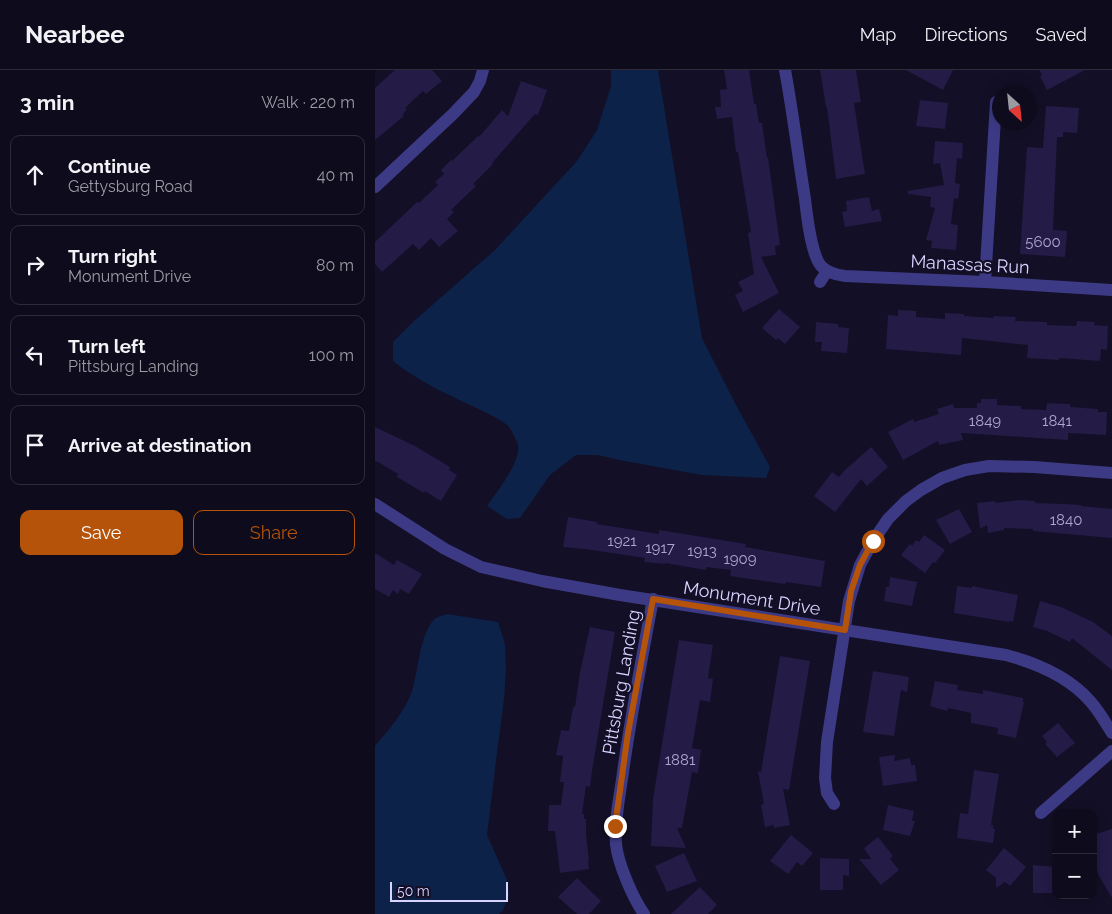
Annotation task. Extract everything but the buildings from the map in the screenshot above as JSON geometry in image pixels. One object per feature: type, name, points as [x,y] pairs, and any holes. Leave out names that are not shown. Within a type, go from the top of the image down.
[{"type":"street","points":[[375,188],[474,92],[483,70]]},
{"type":"street","points":[[785,70],[808,220],[816,256],[821,266],[827,271],[820,282]]},
{"type":"street","points":[[985,282],[994,130]]},
{"type":"street","name":"Manassas Run","points":[[827,271],[835,275],[845,276],[1112,290]]},
{"type":"street","points":[[834,804],[827,793],[825,778],[827,742],[851,591],[860,565],[888,519],[906,501],[921,490],[942,478],[965,470],[989,466],[1112,472]]},
{"type":"street","name":"Monument Drive","points":[[375,504],[445,549],[481,567],[542,581],[1006,655],[1025,660],[1049,670],[1070,684],[1089,700],[1101,714],[1112,733]]},
{"type":"street","name":"Pittsburg Landing","points":[[644,914],[621,865],[616,846],[615,826],[628,733],[653,599]]},
{"type":"street","points":[[1041,813],[1112,751]]},
{"type":"water","points":[[611,70],[658,70],[702,338],[770,467],[766,478],[702,475],[598,455],[576,455],[550,475],[520,518],[507,519],[487,506],[516,460],[518,445],[510,428],[499,420],[430,385],[402,368],[393,361],[393,342],[414,321],[495,250],[577,161],[597,130],[611,86]]},
{"type":"water","points":[[447,614],[498,622],[505,644],[504,699],[487,835],[507,880],[509,895],[503,910],[499,914],[375,914],[375,746],[396,720],[409,698],[426,632],[436,618]]},
{"type":"route","points":[[615,826],[628,733],[653,599],[845,630],[851,591],[860,565],[873,541]]}]
